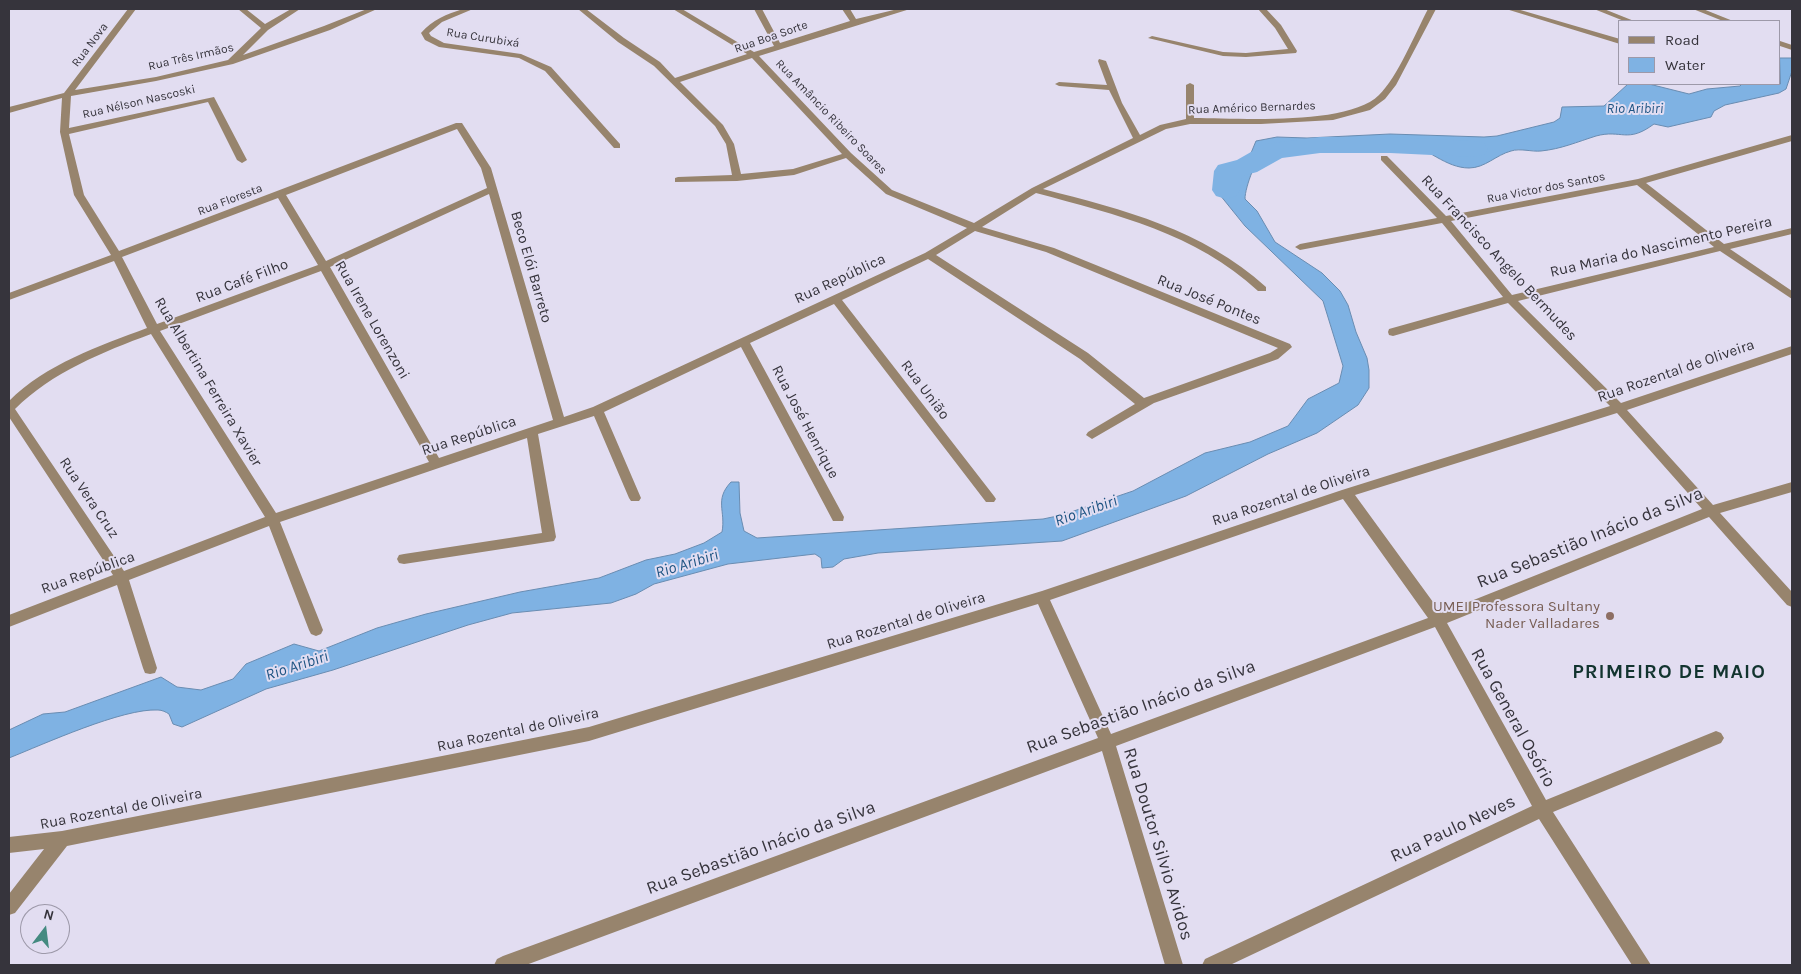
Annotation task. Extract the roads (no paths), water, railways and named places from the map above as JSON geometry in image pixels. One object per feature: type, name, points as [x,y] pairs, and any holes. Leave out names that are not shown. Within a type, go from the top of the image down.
[{"type":"street","name":"Rua Nova","points":[[67,94],[132,9]]},
{"type":"street","points":[[242,9],[265,28]]},
{"type":"street","points":[[230,62],[265,28],[287,17],[296,9]]},
{"type":"street","name":"Rua Três Irmãos","points":[[9,110],[67,94],[156,79],[230,62],[327,28],[373,9]]},
{"type":"street","name":"Rua Curubixá","points":[[469,9],[444,18],[425,33],[428,38],[450,46],[521,56],[548,69],[617,146]]},
{"type":"street","points":[[582,9],[621,40],[657,64],[719,125],[730,144],[737,178]]},
{"type":"street","name":"Rua Amâncio Ribeiro Soares","points":[[677,9],[754,55],[848,156],[889,192],[976,228]]},
{"type":"street","points":[[758,9],[778,46]]},
{"type":"street","points":[[846,9],[854,22]]},
{"type":"street","name":"Rua Boa Sorte","points":[[673,81],[854,22],[906,9]]},
{"type":"street","points":[[1152,38],[1223,54],[1246,55],[1292,52],[1278,27],[1262,9]]},
{"type":"street","name":"Rua Américo Bernardes","points":[[929,255],[976,228],[1035,190],[1099,156],[1138,140],[1163,127],[1190,121],[1261,122],[1333,117],[1368,108],[1382,97],[1392,85],[1432,9]]},
{"type":"street","points":[[1510,9],[1618,41]]},
{"type":"street","points":[[1598,9],[1627,20]]},
{"type":"street","points":[[1697,9],[1726,20]]},
{"type":"street","points":[[1102,61],[1112,88],[1138,140]]},
{"type":"street","points":[[1059,84],[1112,88]]},
{"type":"street","points":[[1190,85],[1190,121]]},
{"type":"street","name":"Rua Albertina Ferreira Xavier","points":[[67,94],[64,132],[79,195],[117,257],[154,330],[273,519],[316,630]]},
{"type":"street","name":"Rua Nélson Nascoski","points":[[64,132],[211,99],[242,160]]},
{"type":"street","name":"Beco Elói Barreto","points":[[459,125],[486,168],[560,423]]},
{"type":"street","name":"Rua Floresta","points":[[9,297],[459,125]]},
{"type":"street","name":"Rua Victor dos Santos","points":[[1300,247],[1639,182],[1792,138]]},
{"type":"street","points":[[678,180],[737,178],[794,172],[848,156]]},
{"type":"street","name":"Rua Francisco Angelo Bermudes","points":[[1384,158],[1445,220],[1510,299],[1619,408],[1792,601]]},
{"type":"street","points":[[1639,182],[1723,249],[1792,296]]},
{"type":"street","name":"Rua Café Filho","points":[[9,408],[28,390],[57,372],[120,342],[324,266],[491,190]]},
{"type":"street","points":[[1035,190],[1149,222],[1188,239],[1234,265],[1262,289]]},
{"type":"street","name":"Rua Irene Lorenzoni","points":[[280,193],[324,266],[436,464]]},
{"type":"street","name":"Rua José Pontes","points":[[976,228],[1050,250],[1286,348],[1274,356],[1143,404],[1092,435]]},
{"type":"street","name":"Rua Maria do Nascimento Pereira","points":[[1393,332],[1510,299],[1792,231]]},
{"type":"street","points":[[929,255],[1084,356],[1143,404]]},
{"type":"street","name":"Rua República","points":[[9,621],[273,519],[597,410],[929,255]]},
{"type":"street","name":"Rua União","points":[[836,299],[990,500]]},
{"type":"street","name":"Rua José Henrique","points":[[744,343],[838,517]]},
{"type":"street","name":"Rua Rozental de Oliveira","points":[[9,845],[62,839],[589,734],[1042,597],[1346,494],[1619,408],[1792,350]]},
{"type":"street","name":"Rua Vera Cruz","points":[[9,408],[122,578],[150,668]]},
{"type":"street","points":[[597,410],[635,498]]},
{"type":"street","points":[[404,559],[549,537],[532,433]]},
{"type":"street","name":"Rua Sebastião Inácio da Silva","points":[[503,965],[1438,620],[1712,510],[1792,486]]},
{"type":"street","name":"Rua General Osório","points":[[1346,494],[1438,620],[1542,809],[1642,965]]},
{"type":"street","name":"Rua Doutor Silvio Avidos","points":[[1042,597],[1106,741],[1174,965]]},
{"type":"street","name":"Rua Paulo Neves","points":[[1212,965],[1542,809],[1716,738]]},
{"type":"street","points":[[9,907],[62,839]]},
{"type":"water","name":"Rio Aribiri","points":[[1781,58],[1792,58],[1792,71],[1786,89],[1779,93],[1725,105],[1714,111],[1711,117],[1668,127],[1654,124],[1645,130],[1631,135],[1605,134],[1548,150],[1511,151],[1475,167],[1469,168],[1452,165],[1406,142],[1363,145],[1292,143],[1275,145],[1268,148],[1264,151],[1252,171],[1245,199],[1257,211],[1275,242],[1322,273],[1340,291],[1348,305],[1356,332],[1367,358],[1369,388],[1358,405],[1317,433],[1268,454],[1186,496],[1062,541],[878,553],[844,559],[833,567],[822,568],[821,558],[815,554],[728,564],[654,584],[636,594],[611,603],[512,613],[468,625],[333,670],[266,689],[182,727],[173,724],[169,714],[164,711],[143,711],[84,728],[9,758],[9,730],[43,714],[65,712],[161,677],[177,687],[201,690],[233,679],[246,664],[294,644],[319,651],[377,628],[426,614],[520,592],[599,578],[646,560],[675,554],[704,543],[722,532],[723,494],[731,482],[739,482],[740,513],[744,531],[757,538],[1043,519],[1062,515],[1133,491],[1205,453],[1250,442],[1288,426],[1308,399],[1339,383],[1343,366],[1323,301],[1245,226],[1220,195],[1217,179],[1221,170],[1239,163],[1251,153],[1256,141],[1277,137],[1307,138],[1390,134],[1497,136],[1554,122],[1560,118],[1562,107],[1604,106],[1627,85],[1653,85],[1689,94],[1707,89],[1781,85]]},
{"type":"waterway","name":"Rio Aribiri","points":[[1226,190],[1228,171],[1247,166],[1275,150],[1320,145],[1390,145],[1474,149]]},
{"type":"place","name":"UMEI Professora Sultany Nader Valladares","points":[[1610,616]]},
{"type":"district","name":"PRIMEIRO DE MAIO","points":[[1669,672]]}]
